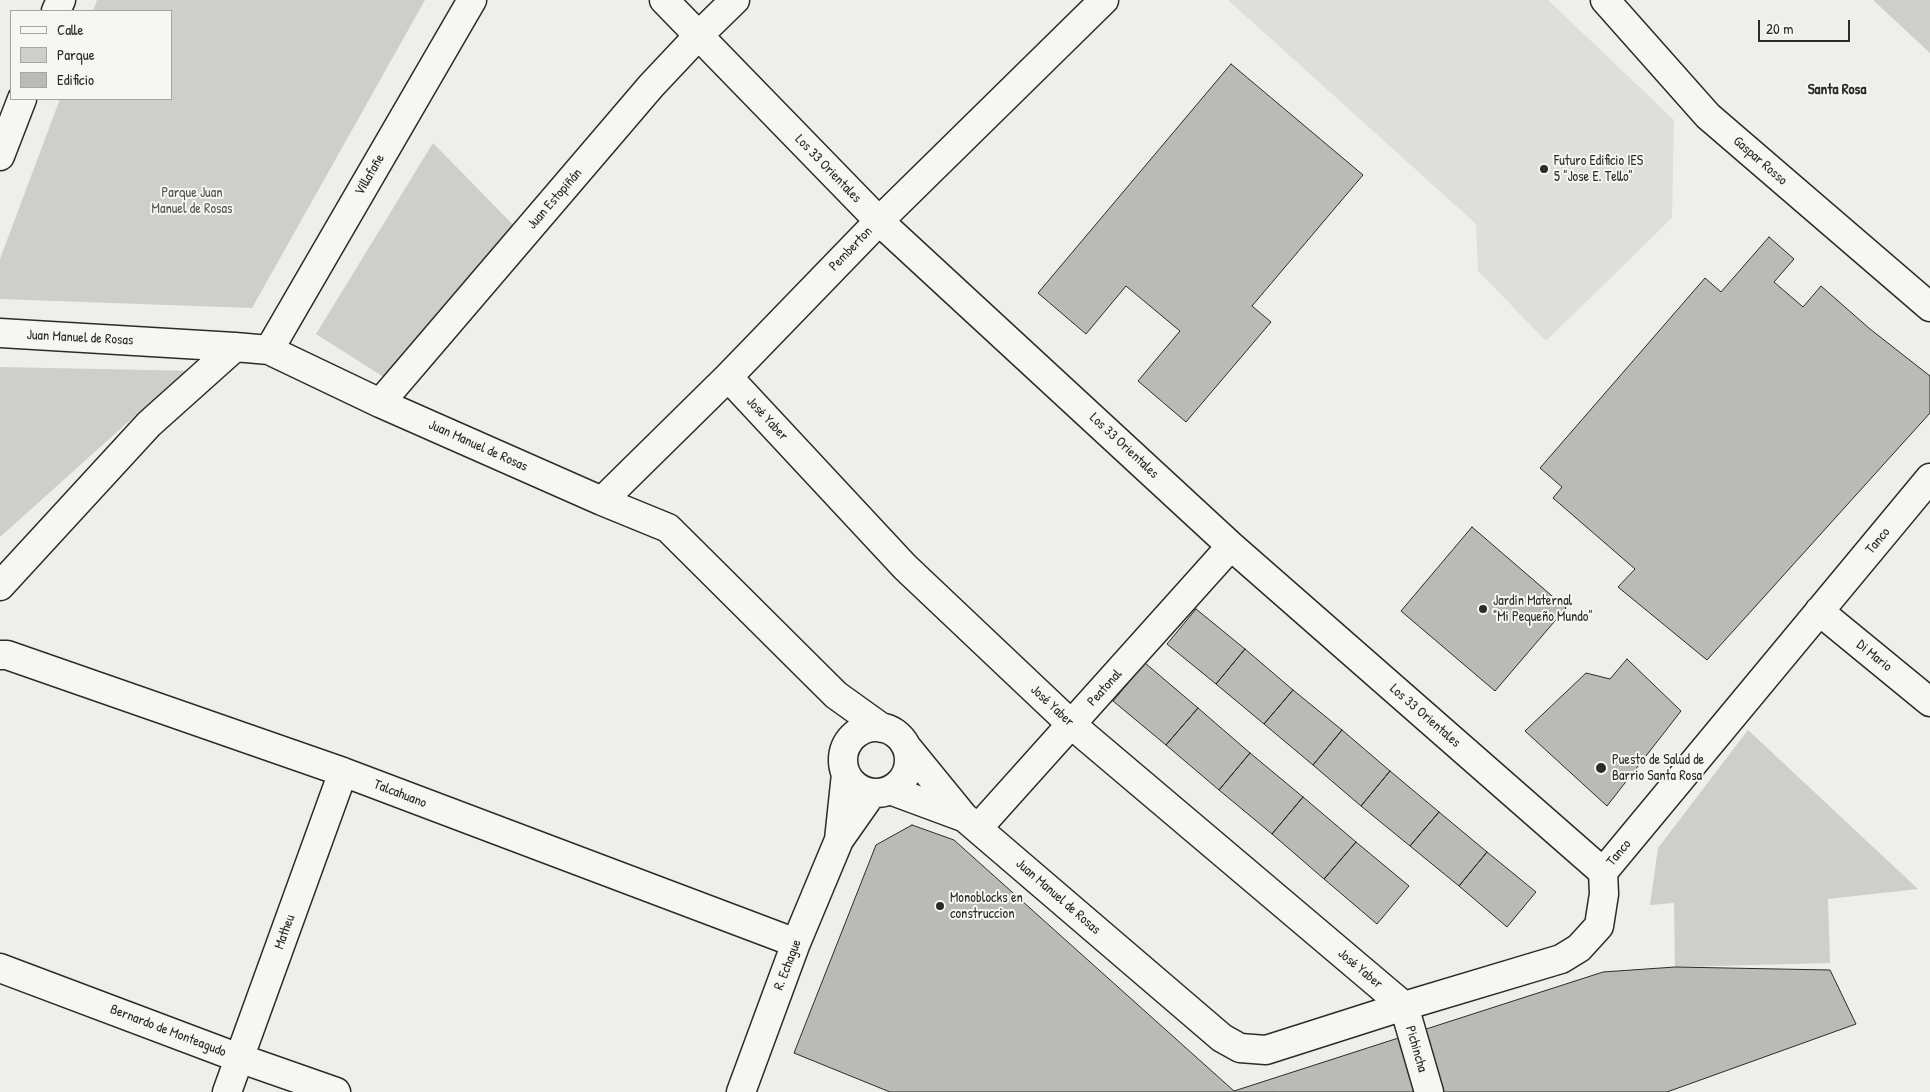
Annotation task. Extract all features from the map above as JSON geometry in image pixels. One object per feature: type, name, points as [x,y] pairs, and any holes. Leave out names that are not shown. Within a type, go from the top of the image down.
[{"type":"street","name":"Villafañe","points":[[269,350],[472,0]]},
{"type":"street","name":"Los 33 Orientales","points":[[664,0],[879,221],[1231,546],[1603,872]]},
{"type":"street","name":"Juan Estopiñán","points":[[380,403],[651,86],[735,0]]},
{"type":"street","name":"Pemberton","points":[[602,501],[728,377],[879,221],[1104,0]]},
{"type":"street","name":"Gaspar Rosso","points":[[1605,0],[1708,116],[1930,307]]},
{"type":"street","points":[[0,156],[13,100]]},
{"type":"street","name":"Juan Manuel de Rosas","points":[[0,334],[269,350],[380,403],[602,501],[668,528],[836,695],[882,728]]},
{"type":"street","points":[[0,586],[149,424],[234,347]]},
{"type":"street","name":"José Yaber","points":[[728,377],[905,567],[1072,726],[1404,1006]]},
{"type":"street","name":"Tanco","points":[[1222,1038],[1240,1048],[1266,1050],[1561,959],[1580,948],[1599,926],[1604,894],[1603,872],[1930,478]]},
{"type":"street","name":"Peatonal","points":[[971,823],[1072,726],[1231,546]]},
{"type":"street","name":"Di Mario","points":[[1819,611],[1930,702]]},
{"type":"street","name":"Talcahuano","points":[[0,655],[7,655],[343,772],[796,943]]},
{"type":"street","points":[[836,695],[844,767],[852,784],[861,790],[881,792],[971,823]]},
{"type":"street","points":[[844,767],[845,749],[860,731],[870,728],[882,728],[892,731],[900,737],[906,746],[909,755],[909,766],[906,776],[900,784],[881,792]]},
{"type":"street","name":"Juan Manuel de Rosas","points":[[906,746],[971,823],[1222,1038]]},
{"type":"street","name":"R. Echague","points":[[839,840],[844,767]]},
{"type":"street","name":"Matheu","points":[[227,1092],[343,772]]},
{"type":"street","name":"R. Echague","points":[[741,1092],[796,943],[839,840],[881,792]]},
{"type":"street","name":"Bernardo de Monteagudo","points":[[0,968],[239,1058],[336,1092]]},
{"type":"street","name":"Pichincha","points":[[1404,1006],[1429,1092]]},
{"type":"shaded area","name":"Futuro Edificio IES 5 \"Jose E. Tello\"","points":[[1228,0],[1548,0],[1674,120],[1672,218],[1546,341],[1478,271],[1476,224]]},
{"type":"green space","name":"Parque Juan Manuel de Rosas","points":[[97,0],[425,0],[252,308],[0,299],[0,259],[60,100],[172,100],[172,10],[93,10]]},
{"type":"green space","points":[[1873,0],[1930,0],[1930,53]]},
{"type":"green space","points":[[433,143],[522,234],[390,381],[316,334]]},
{"type":"green space","points":[[0,367],[197,371],[137,414],[0,537]]},
{"type":"green space","points":[[1748,730],[1918,889],[1828,899],[1830,963],[1675,967],[1674,903],[1650,905],[1658,848]]},
{"type":"building","points":[[1231,64],[1363,175],[1252,306],[1271,322],[1186,422],[1138,381],[1180,331],[1126,286],[1086,334],[1038,293]]},
{"type":"building","points":[[1769,237],[1794,259],[1774,282],[1803,307],[1821,286],[1870,329],[1930,376],[1930,413],[1707,660],[1618,587],[1635,569],[1553,498],[1562,487],[1540,468],[1705,278],[1721,292]]},
{"type":"building","name":"Jardín Maternal \"Mi Pequeño Mundo\"","points":[[1472,527],[1566,608],[1495,691],[1401,611]]},
{"type":"building","points":[[1196,609],[1245,649],[1216,684],[1167,644]]},
{"type":"building","points":[[1245,649],[1293,690],[1264,724],[1216,684]]},
{"type":"building","name":"Puesto de Salud de Barrio Santa Rosa","points":[[1627,659],[1681,711],[1607,806],[1525,731],[1586,673],[1610,679]]},
{"type":"building","points":[[1145,663],[1198,708],[1166,745],[1113,701]]},
{"type":"building","points":[[1293,690],[1342,730],[1313,765],[1264,724]]},
{"type":"building","points":[[1198,708],[1250,753],[1219,790],[1166,745]]},
{"type":"building","points":[[1342,730],[1390,771],[1361,806],[1313,765]]},
{"type":"building","points":[[1250,753],[1303,797],[1272,834],[1219,790]]},
{"type":"building","points":[[1390,771],[1439,812],[1410,846],[1361,806]]},
{"type":"building","points":[[1303,797],[1356,842],[1324,879],[1272,834]]},
{"type":"building","points":[[1439,812],[1487,852],[1459,886],[1410,846]]},
{"type":"building","name":"Monoblocks en construccion","points":[[912,825],[954,840],[1234,1091],[1603,972],[1675,967],[1830,970],[1856,1024],[1667,1092],[890,1092],[794,1053],[876,845]]},
{"type":"building","points":[[1356,842],[1409,886],[1377,924],[1324,879]]},
{"type":"building","points":[[1487,852],[1536,892],[1507,927],[1459,886]]},
{"type":"place","name":"Futuro Edificio IES 5 \"Jose E. Tello\"","points":[[1544,169]]},
{"type":"place","name":"Jardín Maternal \"Mi Pequeño Mundo\"","points":[[1483,609]]},
{"type":"place","name":"Puesto de Salud de Barrio Santa Rosa","points":[[1601,768]]},
{"type":"place","name":"Monoblocks en construccion","points":[[940,906]]},
{"type":"district","name":"Santa Rosa","points":[[1837,90]]}]
